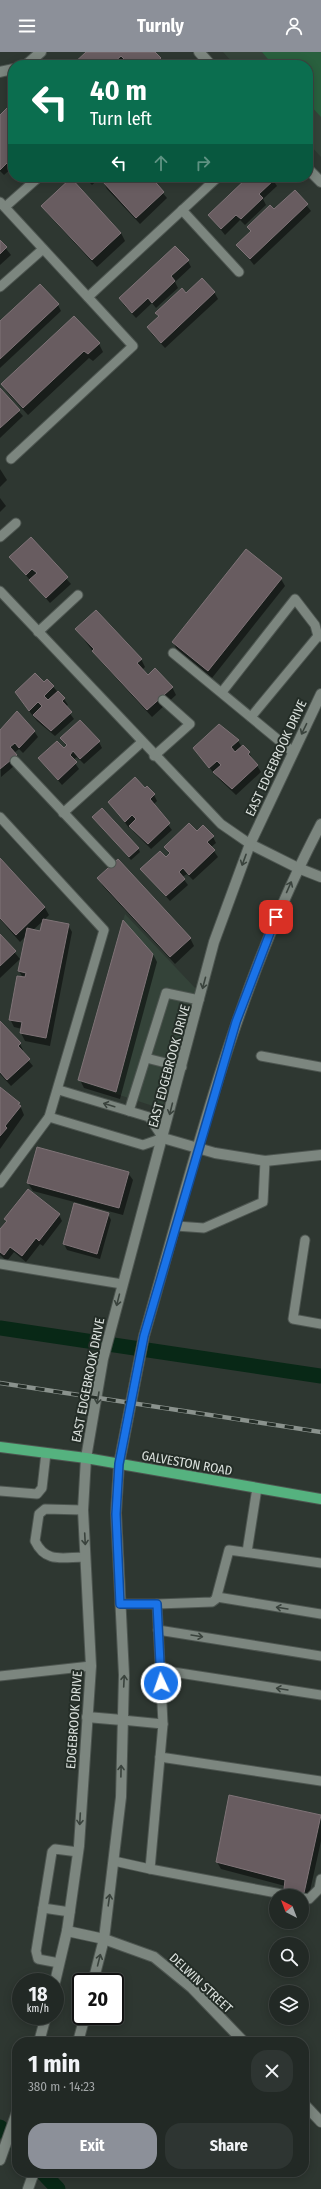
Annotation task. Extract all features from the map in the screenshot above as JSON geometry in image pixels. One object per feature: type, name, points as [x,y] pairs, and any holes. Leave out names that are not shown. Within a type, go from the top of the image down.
[{"type":"main road","points":[[32,60],[41,52]]},
{"type":"main road","points":[[199,52],[206,60]]},
{"type":"main road","points":[[313,174],[321,182]]},
{"type":"main road","name":"EAST EDGEBROOK DRIVE","points":[[86,1458],[103,1359],[109,1334],[163,1138],[214,942],[250,844],[321,694]]},
{"type":"main road","points":[[95,1973],[104,1939],[121,1797],[124,1675],[116,1514],[119,1464],[138,1364],[144,1336],[236,1022],[276,917],[298,868],[321,824]]},
{"type":"main road","points":[[250,844],[298,868],[321,877]]},
{"type":"main road","points":[[163,1138],[198,1148],[265,1161],[321,1155]]},
{"type":"main road","name":"GALVESTON ROAD","points":[[0,1446],[86,1458],[321,1499]]},
{"type":"main road","name":"EDGEBROOK DRIVE","points":[[57,1973],[67,1931],[78,1852],[91,1666],[83,1510],[86,1458]]},
{"type":"main road","points":[[87,1717],[122,1720]]},
{"type":"main road","name":"DELWIN STREET","points":[[67,1931],[104,1939],[154,1957],[192,1988],[239,2037]]},
{"type":"main road","points":[[40,2037],[44,2025]]},
{"type":"main road","points":[[79,2037],[83,2025]]},
{"type":"main road","points":[[309,2108],[319,2116]]},
{"type":"main road","points":[[0,2160],[12,2126]]},
{"type":"main road","points":[[28,2189],[32,2177]]},
{"type":"lane","points":[[11,459],[134,346],[2,205],[32,182]]},
{"type":"lane","points":[[88,297],[213,182]]},
{"type":"lane","points":[[182,210],[240,272]]},
{"type":"lane","points":[[0,287],[43,249]]},
{"type":"lane","points":[[0,537],[16,523]]},
{"type":"lane","points":[[0,591],[154,756],[221,824],[250,844]]},
{"type":"lane","points":[[38,632],[78,595]]},
{"type":"lane","points":[[222,692],[295,600],[315,625],[320,636],[251,717]]},
{"type":"lane","points":[[173,653],[293,752]]},
{"type":"lane","points":[[154,756],[190,724],[163,700]]},
{"type":"lane","points":[[63,813],[142,742]]},
{"type":"lane","points":[[15,761],[110,863]]},
{"type":"lane","points":[[0,817],[104,930],[59,1090],[49,1117],[0,1183]]},
{"type":"lane","points":[[129,1111],[166,993],[199,1000]]},
{"type":"lane","points":[[261,1056],[321,1067]]},
{"type":"lane","points":[[146,1058],[182,1067]]},
{"type":"lane","points":[[49,1117],[143,1145],[163,1138],[149,1117],[59,1090]]},
{"type":"lane","points":[[176,1226],[204,1228],[263,1202],[265,1161]]},
{"type":"lane","points":[[305,1240],[293,1319],[321,1324]]},
{"type":"lane","points":[[0,1264],[122,1284]]},
{"type":"lane","points":[[37,1494],[42,1488],[46,1453]]},
{"type":"lane","points":[[246,1552],[257,1488]]},
{"type":"lane","points":[[0,1491],[37,1494]]},
{"type":"lane","points":[[37,1494],[45,1509]]},
{"type":"lane","points":[[83,1510],[45,1509],[39,1514],[34,1541],[42,1553],[50,1558],[85,1557]]},
{"type":"lane","points":[[120,1604],[212,1602],[217,1597],[229,1550],[321,1563]]},
{"type":"lane","points":[[217,1597],[321,1614]]},
{"type":"lane","points":[[150,1869],[163,1724],[157,1604]]},
{"type":"lane","points":[[158,1630],[321,1656]]},
{"type":"lane","points":[[0,1676],[91,1666]]},
{"type":"lane","points":[[160,1670],[321,1695]]},
{"type":"lane","points":[[122,1720],[163,1724]]},
{"type":"lane","points":[[160,1757],[321,1781]]},
{"type":"lane","points":[[59,1964],[38,1959],[36,1951],[52,1852],[55,1849],[78,1852]]},
{"type":"lane","points":[[114,1861],[269,1892]]},
{"type":"lane","points":[[309,1899],[319,1889],[321,1879]]},
{"type":"lane","points":[[43,1908],[70,1912]]},
{"type":"shaded area","points":[[223,52],[321,52],[321,157],[313,148],[313,60],[230,60]]},
{"type":"shaded area","points":[[125,914],[196,989],[162,1109],[77,1081]]},
{"type":"green space","points":[[262,52],[321,52],[321,117],[313,108],[313,60],[269,60]]},
{"type":"building","points":[[86,52],[155,52],[161,58],[159,60],[125,60],[121,56],[117,60],[77,60]]},
{"type":"building","points":[[8,107],[8,162],[0,170],[0,115]]},
{"type":"building","points":[[67,182],[75,182],[121,233],[92,260],[41,206]]},
{"type":"building","points":[[103,182],[155,182],[164,192],[136,218]]},
{"type":"building","points":[[243,182],[272,182],[259,194],[263,198],[241,219],[236,215],[221,229],[208,215]]},
{"type":"building","points":[[295,190],[308,204],[250,259],[236,245],[251,231],[247,227],[270,205],[274,209]]},
{"type":"building","points":[[0,240],[7,247],[0,254]]},
{"type":"building","points":[[175,246],[189,260],[171,276],[175,281],[152,303],[148,298],[132,313],[119,298]]},
{"type":"building","points":[[202,278],[215,292],[161,343],[147,327],[159,316],[155,313],[182,288],[186,293]]},
{"type":"building","points":[[40,284],[59,304],[0,359],[0,321]]},
{"type":"building","points":[[74,316],[100,343],[88,354],[84,351],[23,408],[1,384]]},
{"type":"building","points":[[0,388],[20,410],[0,428]]},
{"type":"building","points":[[31,537],[68,577],[46,598],[29,580],[37,573],[32,569],[26,575],[9,557]]},
{"type":"building","points":[[246,549],[282,578],[208,671],[172,642]]},
{"type":"building","points":[[96,610],[142,659],[137,663],[148,675],[155,668],[173,687],[147,710],[92,651],[94,649],[75,629]]},
{"type":"building","points":[[35,673],[44,682],[47,679],[54,686],[44,696],[48,700],[58,691],[65,698],[62,701],[72,712],[51,731],[33,715],[42,706],[38,702],[29,711],[15,692]]},
{"type":"building","points":[[17,711],[35,731],[19,748],[15,743],[10,747],[17,755],[0,769],[0,730]]},
{"type":"building","points":[[80,720],[100,741],[80,759],[73,751],[70,755],[77,762],[58,780],[38,758],[57,741],[64,748],[67,745],[60,738]]},
{"type":"building","points":[[219,724],[239,740],[231,747],[235,752],[243,745],[250,752],[248,754],[258,765],[232,789],[213,772],[221,765],[217,761],[209,768],[193,748]]},
{"type":"building","points":[[135,777],[145,788],[147,786],[155,794],[150,799],[170,823],[148,844],[129,826],[136,819],[132,815],[125,822],[108,802]]},
{"type":"building","points":[[102,808],[139,848],[129,857],[92,817]]},
{"type":"building","points":[[189,823],[197,831],[203,825],[214,836],[207,842],[215,850],[189,875],[183,868],[179,872],[185,879],[166,896],[140,869],[160,851],[166,857],[170,853],[164,847]]},
{"type":"building","points":[[0,858],[45,907],[16,935],[0,918]]},
{"type":"building","points":[[118,859],[191,938],[170,957],[97,878]]},
{"type":"building","points":[[43,919],[69,924],[46,1038],[20,1033],[22,1022],[9,1020],[17,976],[25,977],[26,973],[18,971],[27,928],[40,931]]},
{"type":"building","points":[[123,920],[153,954],[116,1092],[78,1080]]},
{"type":"building","points":[[0,934],[16,951],[0,966]]},
{"type":"building","points":[[0,1021],[21,1043],[18,1046],[30,1059],[7,1080],[0,1072]]},
{"type":"building","points":[[0,1087],[20,1103],[18,1104],[21,1106],[5,1126],[7,1128],[0,1136]]},
{"type":"building","points":[[37,1147],[129,1172],[119,1208],[27,1183]]},
{"type":"building","points":[[28,1189],[60,1214],[39,1241],[36,1238],[22,1256],[10,1247],[4,1255],[0,1252],[0,1229],[7,1221],[4,1219]]},
{"type":"building","points":[[74,1203],[109,1213],[97,1254],[63,1244]]},
{"type":"building","points":[[229,1795],[321,1815],[305,1889],[284,1889],[285,1880],[216,1862]]},
{"type":"waterway","points":[[0,1328],[321,1376]]},
{"type":"waterway","points":[[0,2127],[12,2140]]},
{"type":"waterway","points":[[47,2177],[58,2189]]},
{"type":"railway","points":[[0,1383],[321,1432]]},
{"type":"route","points":[[161,1683],[157,1604],[120,1604],[116,1514],[119,1464],[144,1336],[236,1022],[276,917]]}]
